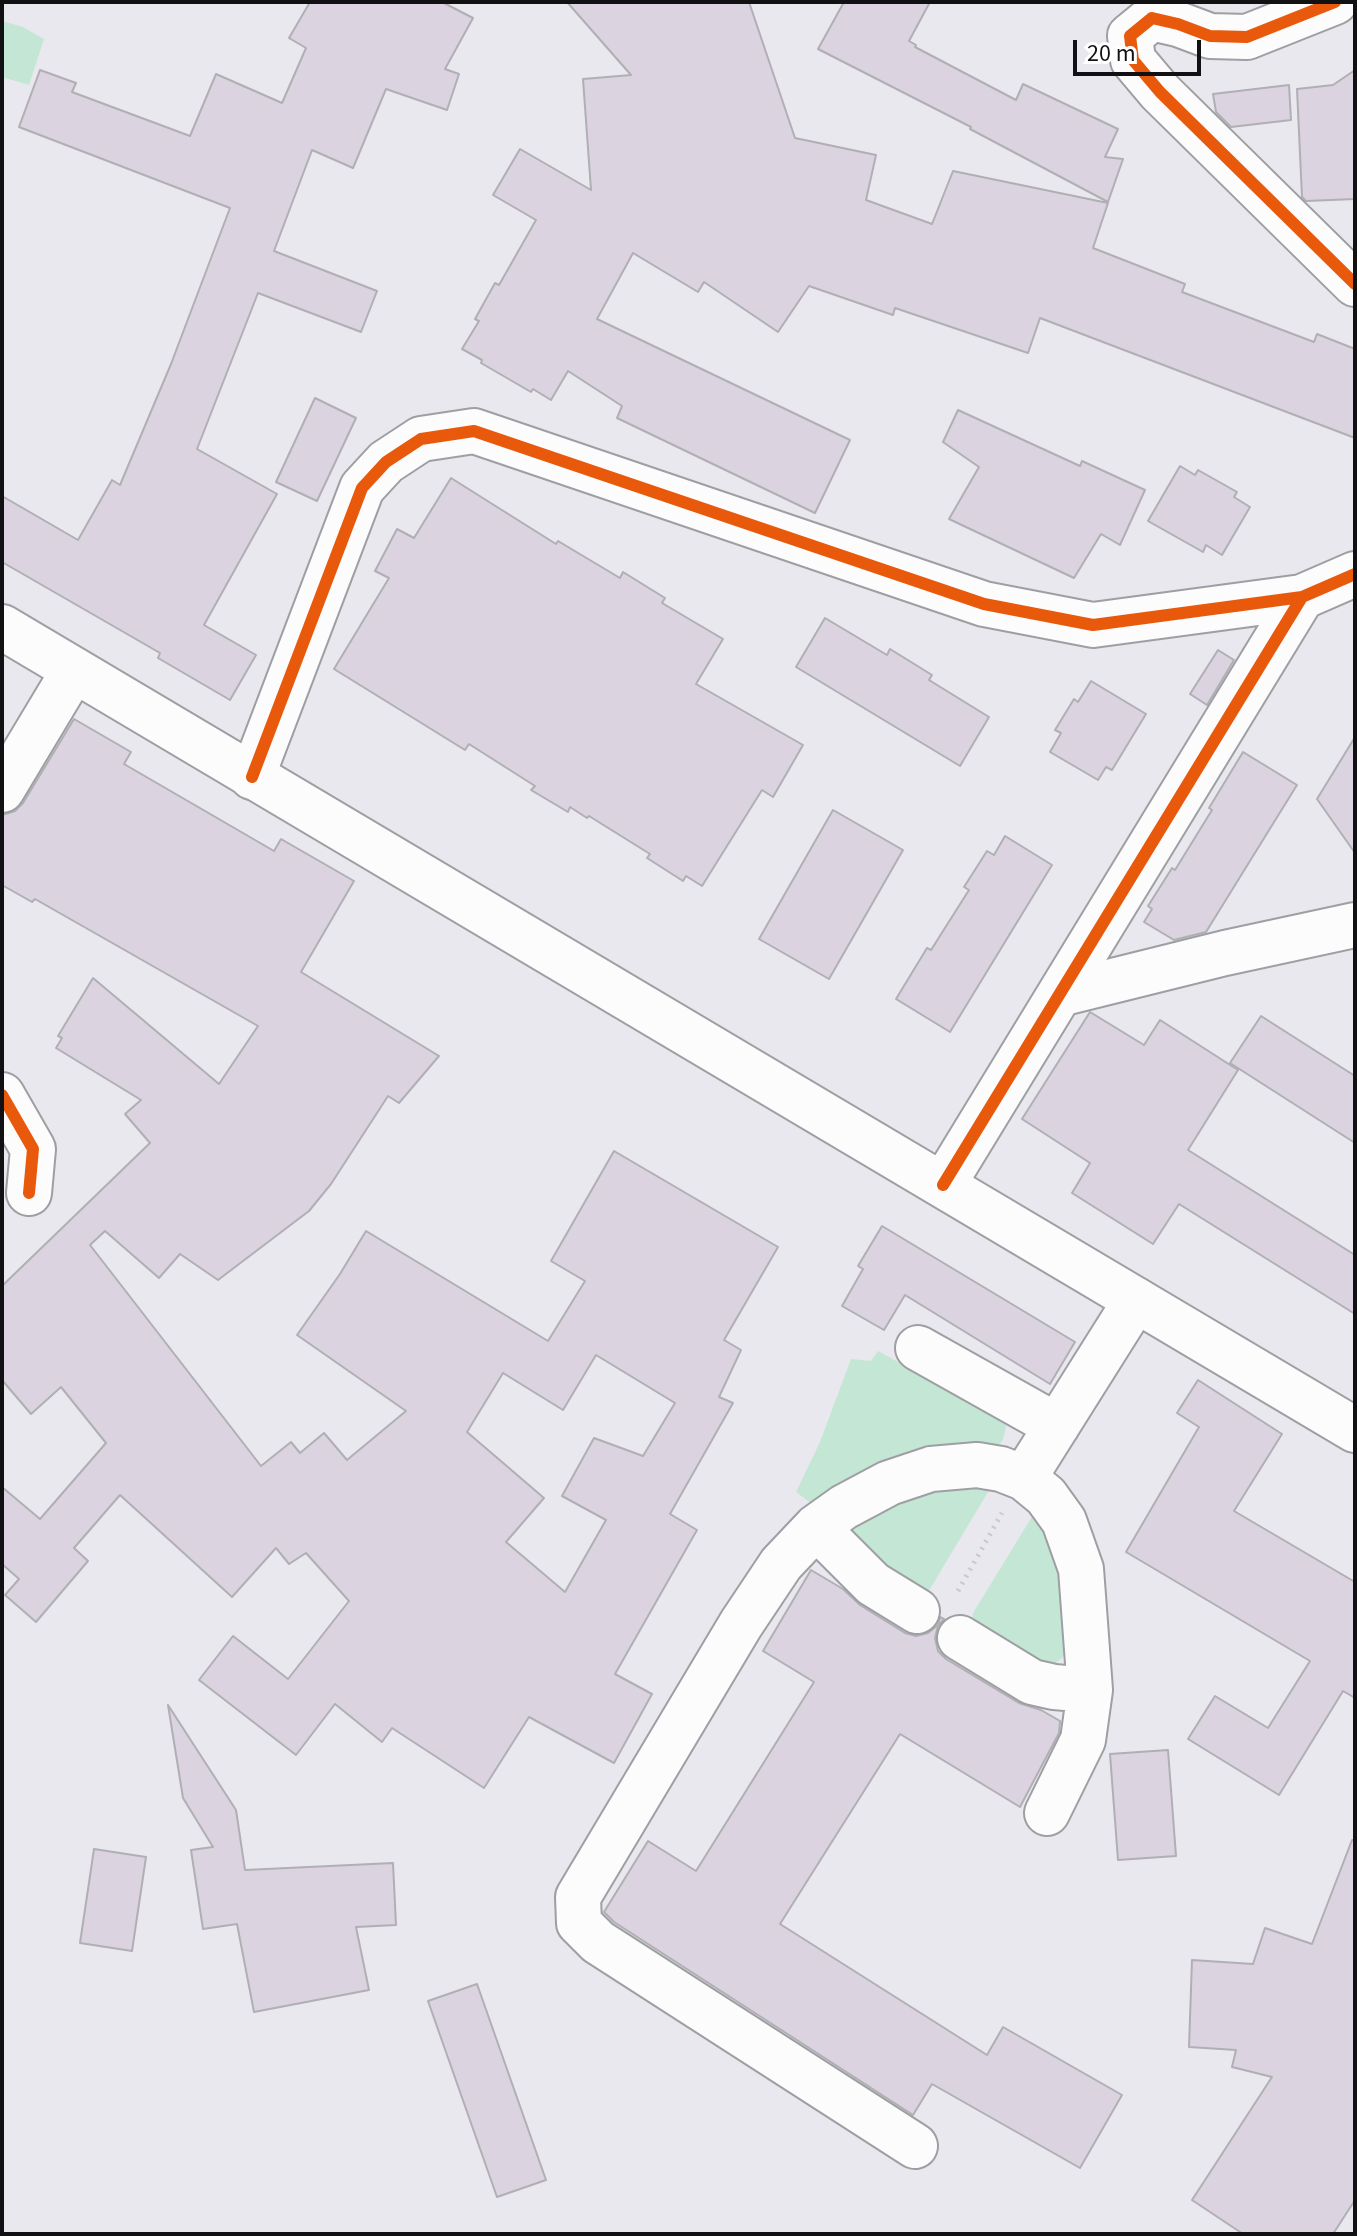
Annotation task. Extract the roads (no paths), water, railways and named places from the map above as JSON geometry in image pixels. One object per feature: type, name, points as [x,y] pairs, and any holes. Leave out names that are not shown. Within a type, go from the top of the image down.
[{"type":"street","points":[[1335,2],[1247,37],[1210,36],[1152,18],[1130,36],[1133,60],[1160,92],[1355,284]]},
{"type":"street","points":[[252,777],[362,488],[386,462],[421,439],[474,431],[984,604],[1093,625],[1302,597],[1355,574]]},
{"type":"street","points":[[943,1185],[1302,597]]},
{"type":"street","points":[[2,627],[1355,1430]]},
{"type":"street","points":[[2,790],[74,670]]},
{"type":"street","points":[[1060,994],[1355,925]]},
{"type":"street","points":[[2,1095],[33,1149],[29,1193]]},
{"type":"street","points":[[1024,1478],[1136,1300]]},
{"type":"street","points":[[918,1348],[1057,1426]]},
{"type":"street","points":[[915,2146],[598,1942],[579,1923],[578,1897],[733,1638],[781,1564],[816,1527],[844,1507],[889,1483],[931,1469],[977,1465],[1001,1469],[1024,1478],[1046,1496],[1064,1521],[1081,1569],[1090,1690],[1083,1740],[1047,1813]]},
{"type":"street","points":[[816,1527],[873,1584],[917,1611]]},
{"type":"street","points":[[960,1638],[1032,1682],[1090,1690]]}]
